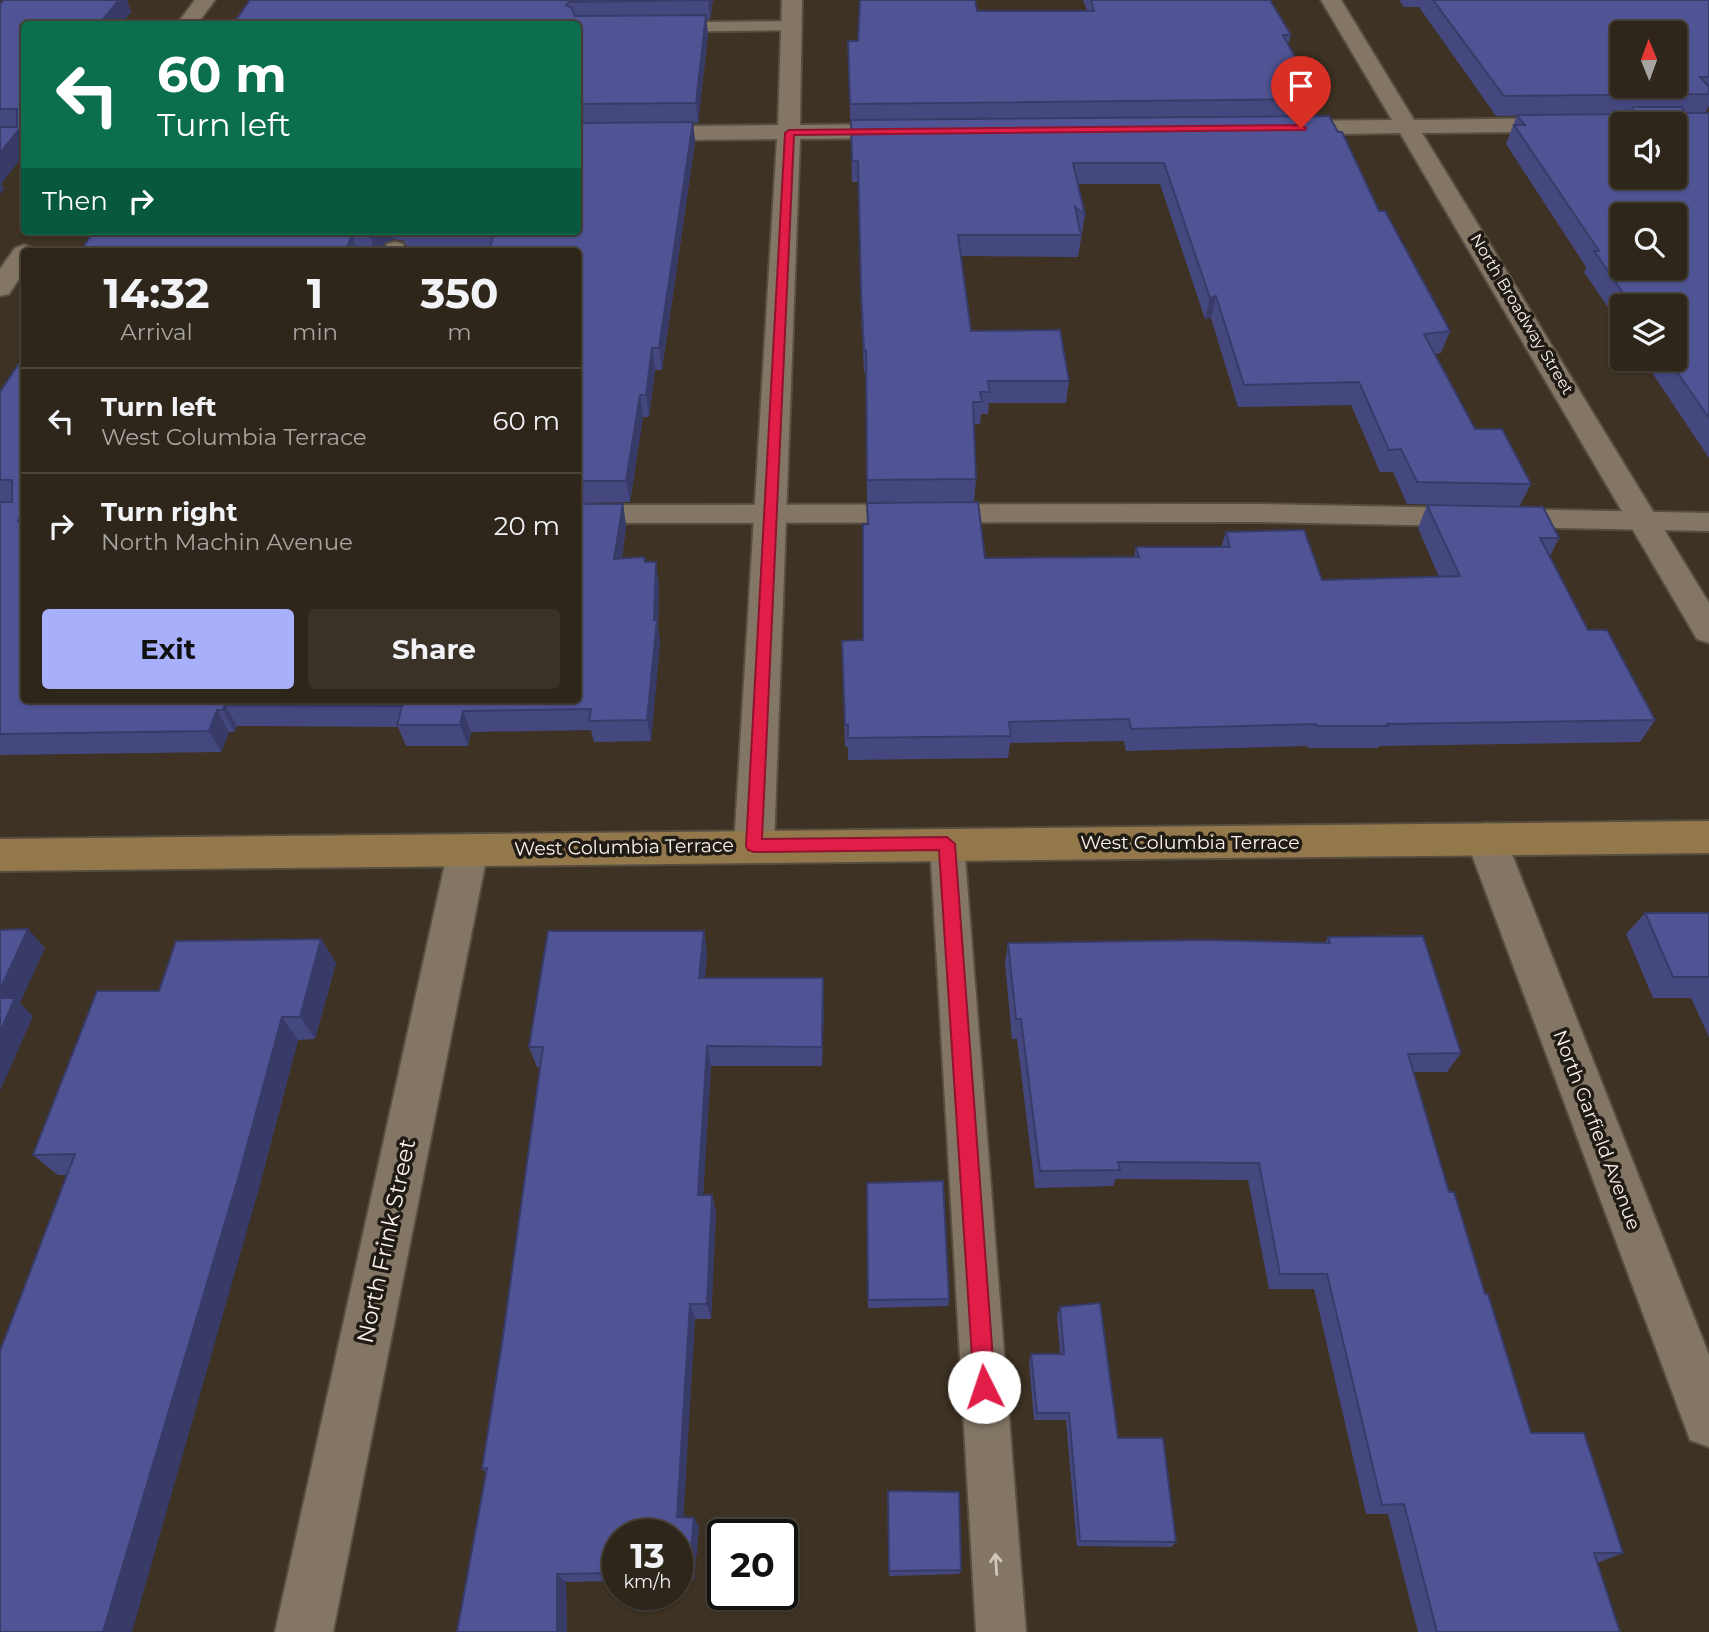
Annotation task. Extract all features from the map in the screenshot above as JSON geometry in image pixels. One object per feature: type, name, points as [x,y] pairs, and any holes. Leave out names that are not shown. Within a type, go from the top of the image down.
[{"type":"street","points":[[189,21],[205,0]]},
{"type":"street","name":"North Broadway Street","points":[[1332,0],[1709,631]]},
{"type":"street","points":[[754,846],[789,133],[792,13]]},
{"type":"street","points":[[1258,128],[1610,124]]},
{"type":"street","points":[[581,134],[927,131]]},
{"type":"street","points":[[0,288],[21,259]]},
{"type":"street","name":"West Columbia Terrace","points":[[0,855],[1709,837]]},
{"type":"street","name":"North Garfield Avenue","points":[[1486,839],[1709,1421]]},
{"type":"street","name":"North Frink Street","points":[[304,1632],[468,850]]},
{"type":"lane","points":[[581,27],[792,13]]},
{"type":"lane","points":[[581,514],[1260,513],[1709,522]]},
{"type":"lane","points":[[947,844],[1001,1632]]},
{"type":"building","points":[[4,0],[119,0],[102,21],[21,21],[21,127],[0,153],[0,127],[17,127],[17,109],[0,109],[0,4]]},
{"type":"building","points":[[250,0],[708,0],[569,2],[566,5],[572,8],[575,16],[706,15],[696,103],[581,104],[581,21],[235,21]]},
{"type":"building","points":[[860,0],[975,0],[977,11],[1094,11],[1091,0],[1270,0],[1291,35],[1283,35],[1318,99],[850,104],[848,41],[858,41]]},
{"type":"building","points":[[1433,0],[1709,0],[1709,77],[1700,77],[1709,87],[1709,94],[1687,94],[1687,21],[1610,21],[1610,95],[1504,96]]},
{"type":"building","points":[[1633,107],[1682,107],[1684,112],[1632,112]]},
{"type":"building","points":[[1687,113],[1709,113],[1709,418],[1676,371],[1687,371],[1687,294],[1624,294],[1614,280],[1687,280],[1687,203],[1610,203],[1610,274],[1594,251],[1599,251],[1514,125],[1525,125],[1517,115],[1610,114],[1610,189],[1687,189]]},
{"type":"building","points":[[1329,116],[1338,132],[1342,132],[1379,211],[1385,211],[1450,331],[1424,334],[1475,429],[1502,429],[1531,484],[1417,482],[1401,449],[1389,450],[1359,382],[1244,385],[1216,296],[1210,298],[1164,163],[1073,163],[1085,215],[1075,207],[1081,235],[958,235],[971,331],[1060,330],[1069,381],[988,381],[990,392],[980,392],[982,402],[973,402],[976,479],[867,480],[866,351],[861,291],[858,161],[852,161],[851,120]]},
{"type":"building","points":[[693,122],[659,348],[652,348],[646,395],[640,395],[626,481],[581,481],[581,248],[489,248],[494,235],[581,235],[581,123]]},
{"type":"building","points":[[91,235],[352,235],[347,248],[83,248]]},
{"type":"building","points":[[21,360],[21,515],[18,521],[21,521],[21,703],[581,703],[581,504],[623,504],[614,559],[644,557],[645,562],[656,562],[654,620],[657,620],[647,720],[589,721],[591,709],[463,711],[460,725],[397,725],[402,706],[225,705],[223,710],[217,710],[209,731],[0,734],[0,502],[12,502],[12,480],[0,480],[0,392]]},
{"type":"building","points":[[978,502],[985,558],[1139,557],[1136,547],[1230,547],[1226,532],[1304,530],[1322,580],[1460,576],[1427,505],[1543,507],[1559,538],[1540,538],[1588,630],[1607,630],[1655,720],[1131,729],[1129,719],[1009,722],[1011,736],[848,738],[848,725],[845,725],[842,641],[863,640],[863,524],[868,524],[867,503]]},
{"type":"building","points":[[1645,913],[1709,913],[1709,977],[1673,977]]},
{"type":"building","points":[[28,929],[0,990],[0,930]]},
{"type":"building","points":[[548,931],[704,931],[699,978],[823,978],[822,1047],[707,1046],[698,1195],[712,1195],[707,1304],[690,1304],[677,1517],[694,1518],[693,1529],[693,1519],[602,1519],[602,1573],[557,1574],[557,1632],[457,1632],[487,1468],[482,1469],[543,1047],[529,1047]]},
{"type":"building","points":[[1423,936],[1461,1053],[1408,1054],[1449,1192],[1454,1192],[1531,1433],[1584,1433],[1623,1553],[1594,1553],[1620,1632],[1437,1632],[1404,1504],[1382,1505],[1327,1274],[1280,1274],[1259,1163],[1118,1162],[1120,1170],[1040,1171],[1021,1019],[1016,1019],[1008,943],[1204,940],[1330,943],[1328,937]]},
{"type":"building","points":[[321,939],[300,1017],[282,1017],[238,1179],[103,1632],[0,1632],[0,1351],[75,1154],[33,1155],[97,991],[159,991],[176,941]]},
{"type":"building","points":[[0,998],[15,998],[0,1032]]},
{"type":"building","points":[[943,1181],[949,1299],[868,1300],[867,1183]]},
{"type":"building","points":[[1100,1303],[1118,1438],[1163,1438],[1176,1542],[1080,1541],[1069,1413],[1037,1413],[1031,1354],[1064,1354],[1060,1307]]},
{"type":"building","points":[[888,1491],[959,1492],[961,1570],[889,1571]]},
{"type":"route","points":[[984,1387],[947,844],[754,846],[789,133],[1301,128]]}]
